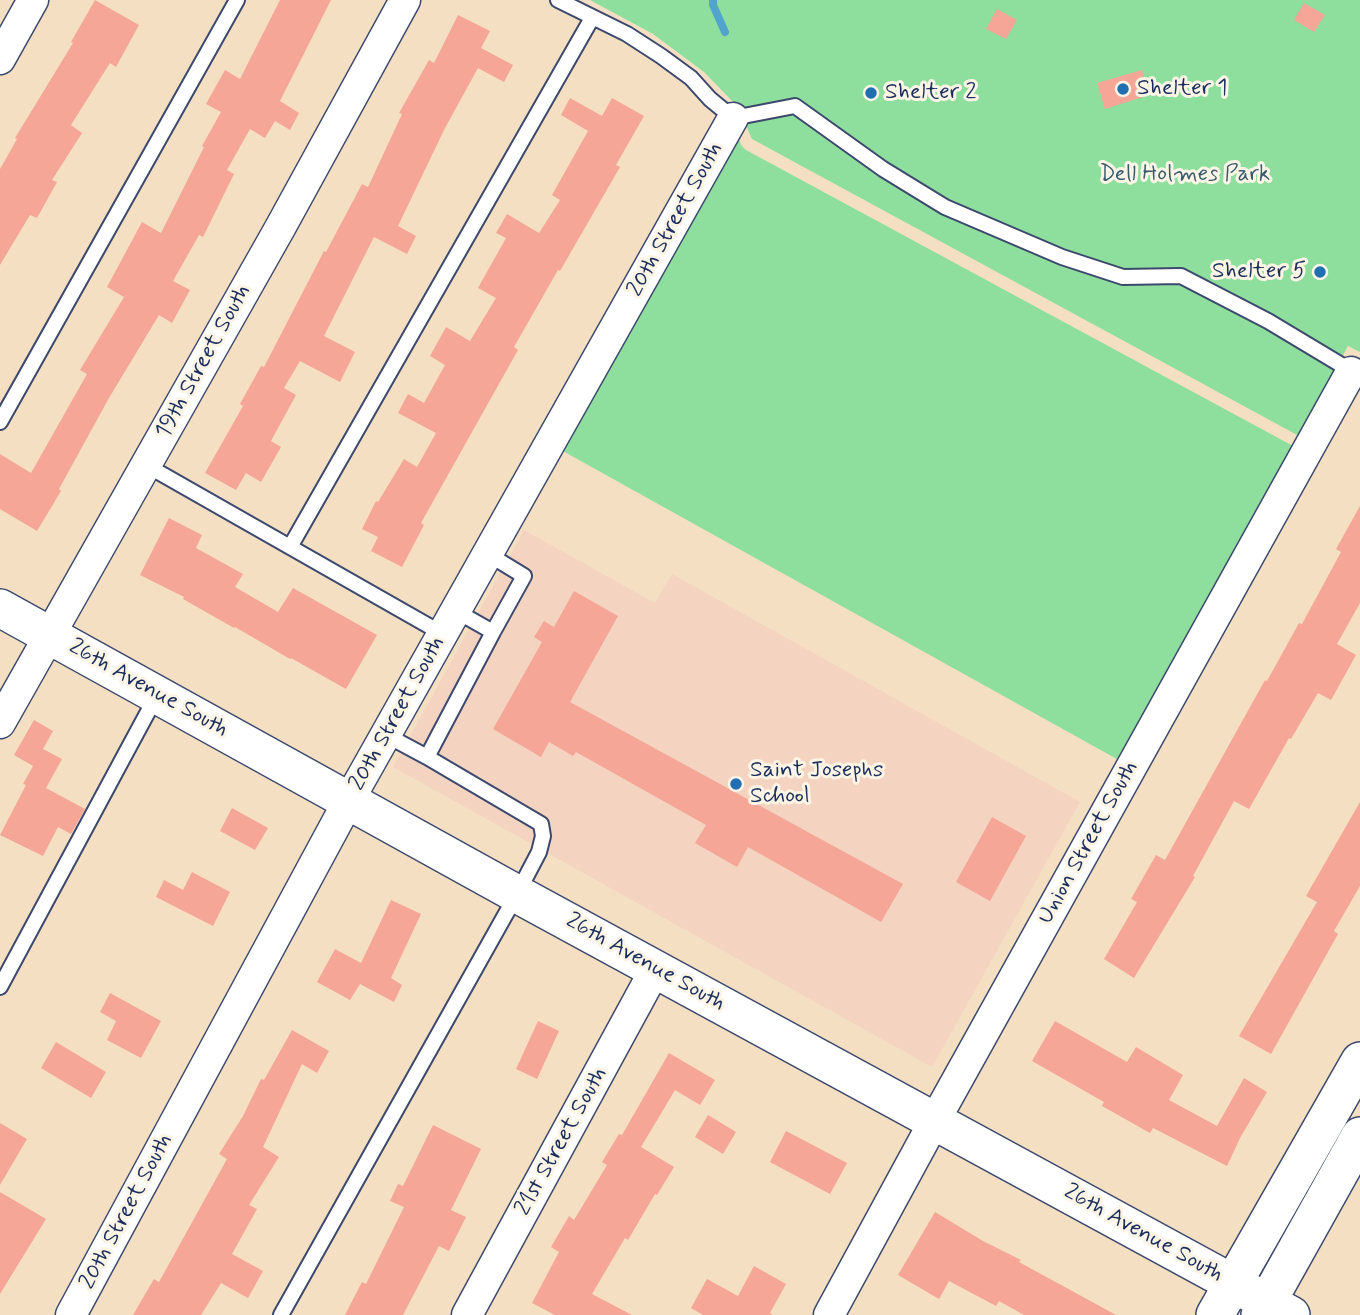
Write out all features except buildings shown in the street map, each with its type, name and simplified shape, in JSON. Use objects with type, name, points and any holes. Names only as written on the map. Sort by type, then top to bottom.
[{"type":"street","points":[[0,59],[33,0]]},
{"type":"street","name":"19th Street South","points":[[0,723],[280,228],[405,0]]},
{"type":"street","name":"20th Street South","points":[[71,1315],[349,800],[733,118]]},
{"type":"street","name":"Union Street South","points":[[829,1315],[935,1120],[1355,374]]},
{"type":"street","name":"26th Avenue South","points":[[0,608],[800,1049],[1232,1282],[1273,1311]]},
{"type":"street","name":"21st Street South","points":[[467,1315],[656,968]]},
{"type":"street","points":[[1214,1315],[1360,1060]]},
{"type":"street","points":[[1273,1311],[1360,1136]]},
{"type":"lane","points":[[0,422],[237,0]]},
{"type":"lane","points":[[558,0],[627,34],[662,56],[691,78],[710,99],[733,118],[795,106],[883,169],[945,207],[1062,257],[1123,277],[1181,276],[1268,321],[1355,374]]},
{"type":"lane","points":[[290,547],[592,18]]},
{"type":"lane","points":[[146,465],[290,547],[449,623],[494,632]]},
{"type":"lane","points":[[427,757],[524,576],[488,554]]},
{"type":"lane","points":[[0,987],[158,695]]},
{"type":"lane","points":[[281,1315],[517,894],[539,852],[543,836],[541,824],[386,735]]},
{"type":"shaded area","name":"Saint Josephs School","points":[[524,530],[655,603],[672,574],[1080,802],[932,1067],[393,767]]},
{"type":"green space","name":"Dell Holmes Park","points":[[590,0],[1360,0],[1360,352],[1348,346],[1299,436],[752,139],[738,107],[704,72],[653,34]]},
{"type":"green space","points":[[738,136],[746,150],[1293,446],[1124,763],[561,450]]},
{"type":"waterway","points":[[713,0],[725,32]]},
{"type":"place","name":"Shelter 1","points":[[1123,89]]},
{"type":"place","name":"Shelter 2","points":[[871,93]]},
{"type":"place","name":"Shelter 5","points":[[1320,272]]},
{"type":"place","name":"Saint Josephs School","points":[[736,784]]}]
